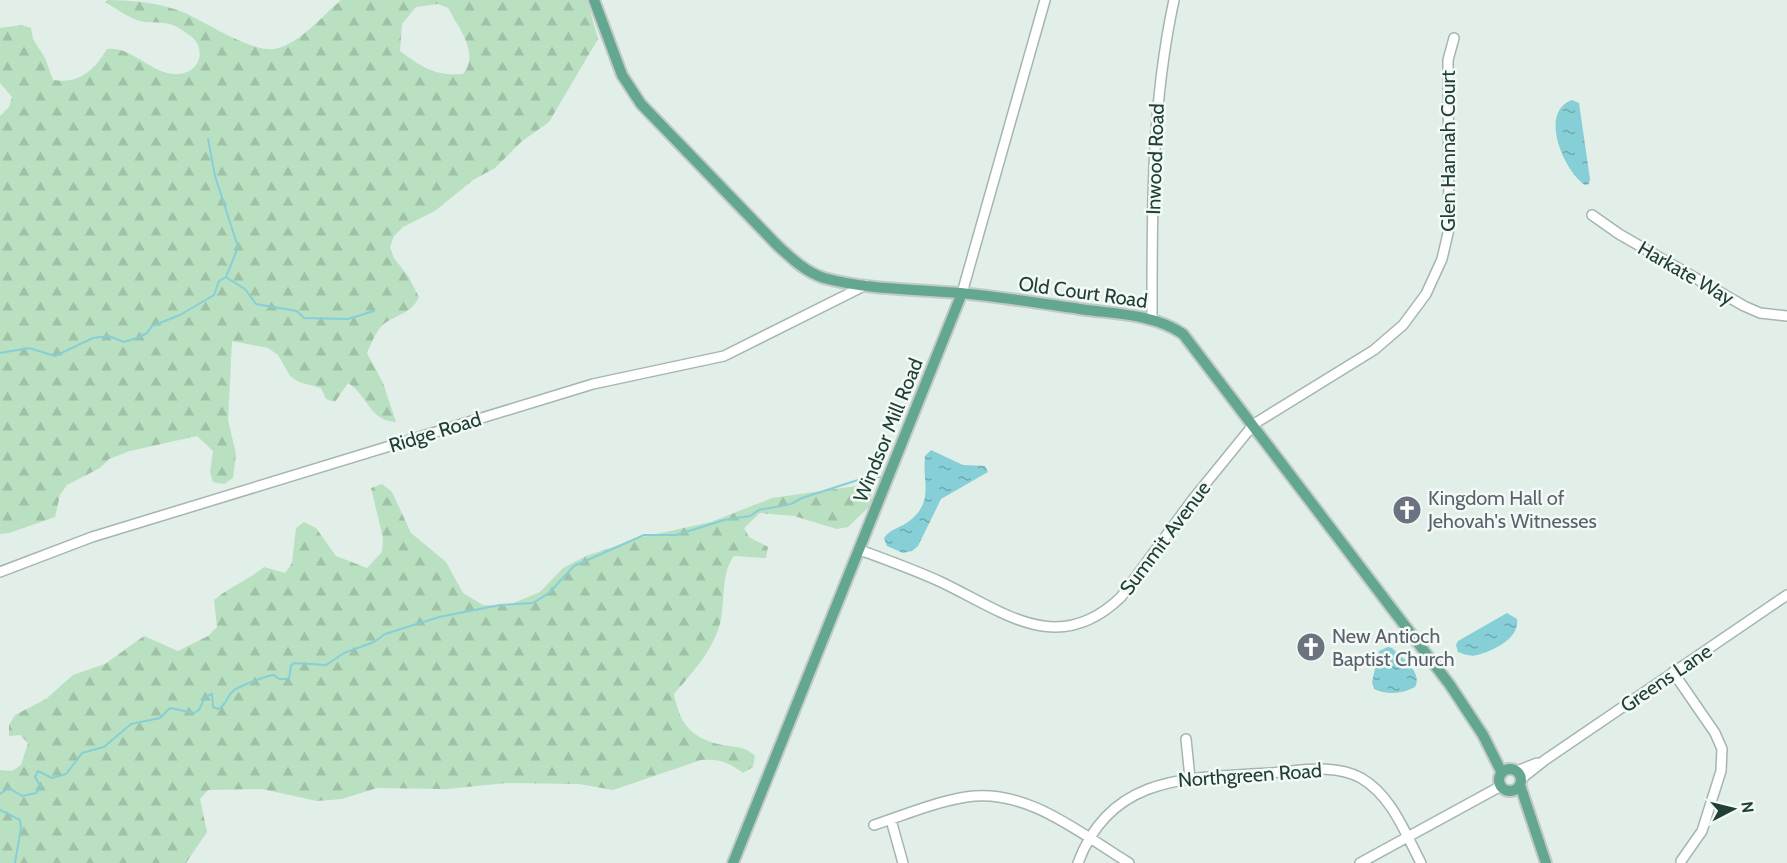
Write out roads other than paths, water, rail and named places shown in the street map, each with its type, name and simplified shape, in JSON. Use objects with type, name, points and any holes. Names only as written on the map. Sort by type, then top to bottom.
[{"type":"main road","name":"Old Court Road","points":[[594,0],[622,75],[655,121],[792,259],[823,278],[866,285],[962,293],[1152,320],[1165,323],[1184,334],[1450,685],[1493,752],[1514,778],[1546,863]]},
{"type":"main road","name":"Windsor Mill Road","points":[[733,863],[962,293]]},
{"type":"main road","points":[[1501,786],[1499,779],[1514,778]]},
{"type":"street","name":"Windsor Mill Road","points":[[962,293],[1045,0]]},
{"type":"street","name":"Inwood Road","points":[[1152,320],[1153,179],[1157,96],[1174,0]]},
{"type":"street","name":"Glen Hannah Court","points":[[1254,424],[1374,350],[1403,325],[1426,294],[1442,259],[1449,229],[1448,60],[1454,38]]},
{"type":"street","name":"Harkate Way","points":[[1592,215],[1618,234],[1744,306],[1760,313],[1787,316]]},
{"type":"street","name":"Ridge Road","points":[[0,572],[122,528],[593,384],[724,356],[866,285]]},
{"type":"street","name":"Summit Avenue","points":[[860,550],[942,582],[1024,623],[1053,628],[1083,622],[1110,608],[1121,597],[1193,499],[1254,424]]},
{"type":"street","name":"Greens Lane","points":[[1514,778],[1545,760],[1787,595]]},
{"type":"street","points":[[1673,672],[1715,733],[1722,749],[1721,771],[1702,831],[1681,861]]},
{"type":"street","points":[[1186,739],[1190,778]]},
{"type":"street","name":"Northgreen Road","points":[[1078,863],[1089,839],[1111,812],[1137,794],[1168,781],[1328,769],[1343,771],[1370,784],[1381,795],[1392,808],[1421,863]]},
{"type":"street","points":[[1360,863],[1501,786]]},
{"type":"street","points":[[874,825],[951,800],[986,796],[1025,803],[1129,863]]},
{"type":"street","points":[[891,819],[903,863]]},
{"type":"water","points":[[1572,100],[1579,103],[1590,179],[1589,184],[1585,185],[1569,168],[1558,142],[1557,116],[1562,107]]},
{"type":"water","points":[[931,450],[963,465],[985,466],[988,472],[941,499],[918,546],[912,551],[903,553],[887,546],[884,538],[908,522],[922,507],[926,492],[925,456]]},
{"type":"water","points":[[1507,613],[1517,619],[1517,626],[1504,643],[1475,656],[1458,652],[1456,645],[1458,641]]},
{"type":"water","points":[[1388,647],[1392,648],[1414,671],[1417,681],[1415,687],[1394,693],[1374,689],[1372,682],[1379,651]]},
{"type":"waterway","points":[[0,353],[29,348],[55,356],[93,338],[109,336],[124,342],[147,333],[152,326],[180,315],[214,295],[219,281],[226,277],[238,247],[215,176],[208,139]]},
{"type":"waterway","points":[[227,278],[245,289],[256,304],[297,311],[304,318],[348,319],[374,311]]},
{"type":"waterway","points":[[0,794],[9,788],[22,796],[36,793],[41,787],[35,777],[38,771],[52,778],[66,774],[82,753],[104,747],[131,724],[160,718],[170,708],[194,713],[199,710],[205,697],[212,694],[213,707],[218,709],[233,691],[246,684],[274,675],[279,679],[289,679],[291,665],[295,663],[326,665],[344,653],[374,642],[385,634],[439,617],[500,605],[533,603],[549,593],[574,566],[644,535],[676,535],[724,520],[750,516],[759,510],[791,504],[802,498],[861,479],[882,477]]},
{"type":"waterway","points":[[0,810],[20,820],[21,828],[15,863]]},
{"type":"place","name":"Kingdom Hall of Jehovah's Witnesses","points":[[1407,510]]},
{"type":"place","name":"New Antioch Baptist Church","points":[[1311,647]]}]
